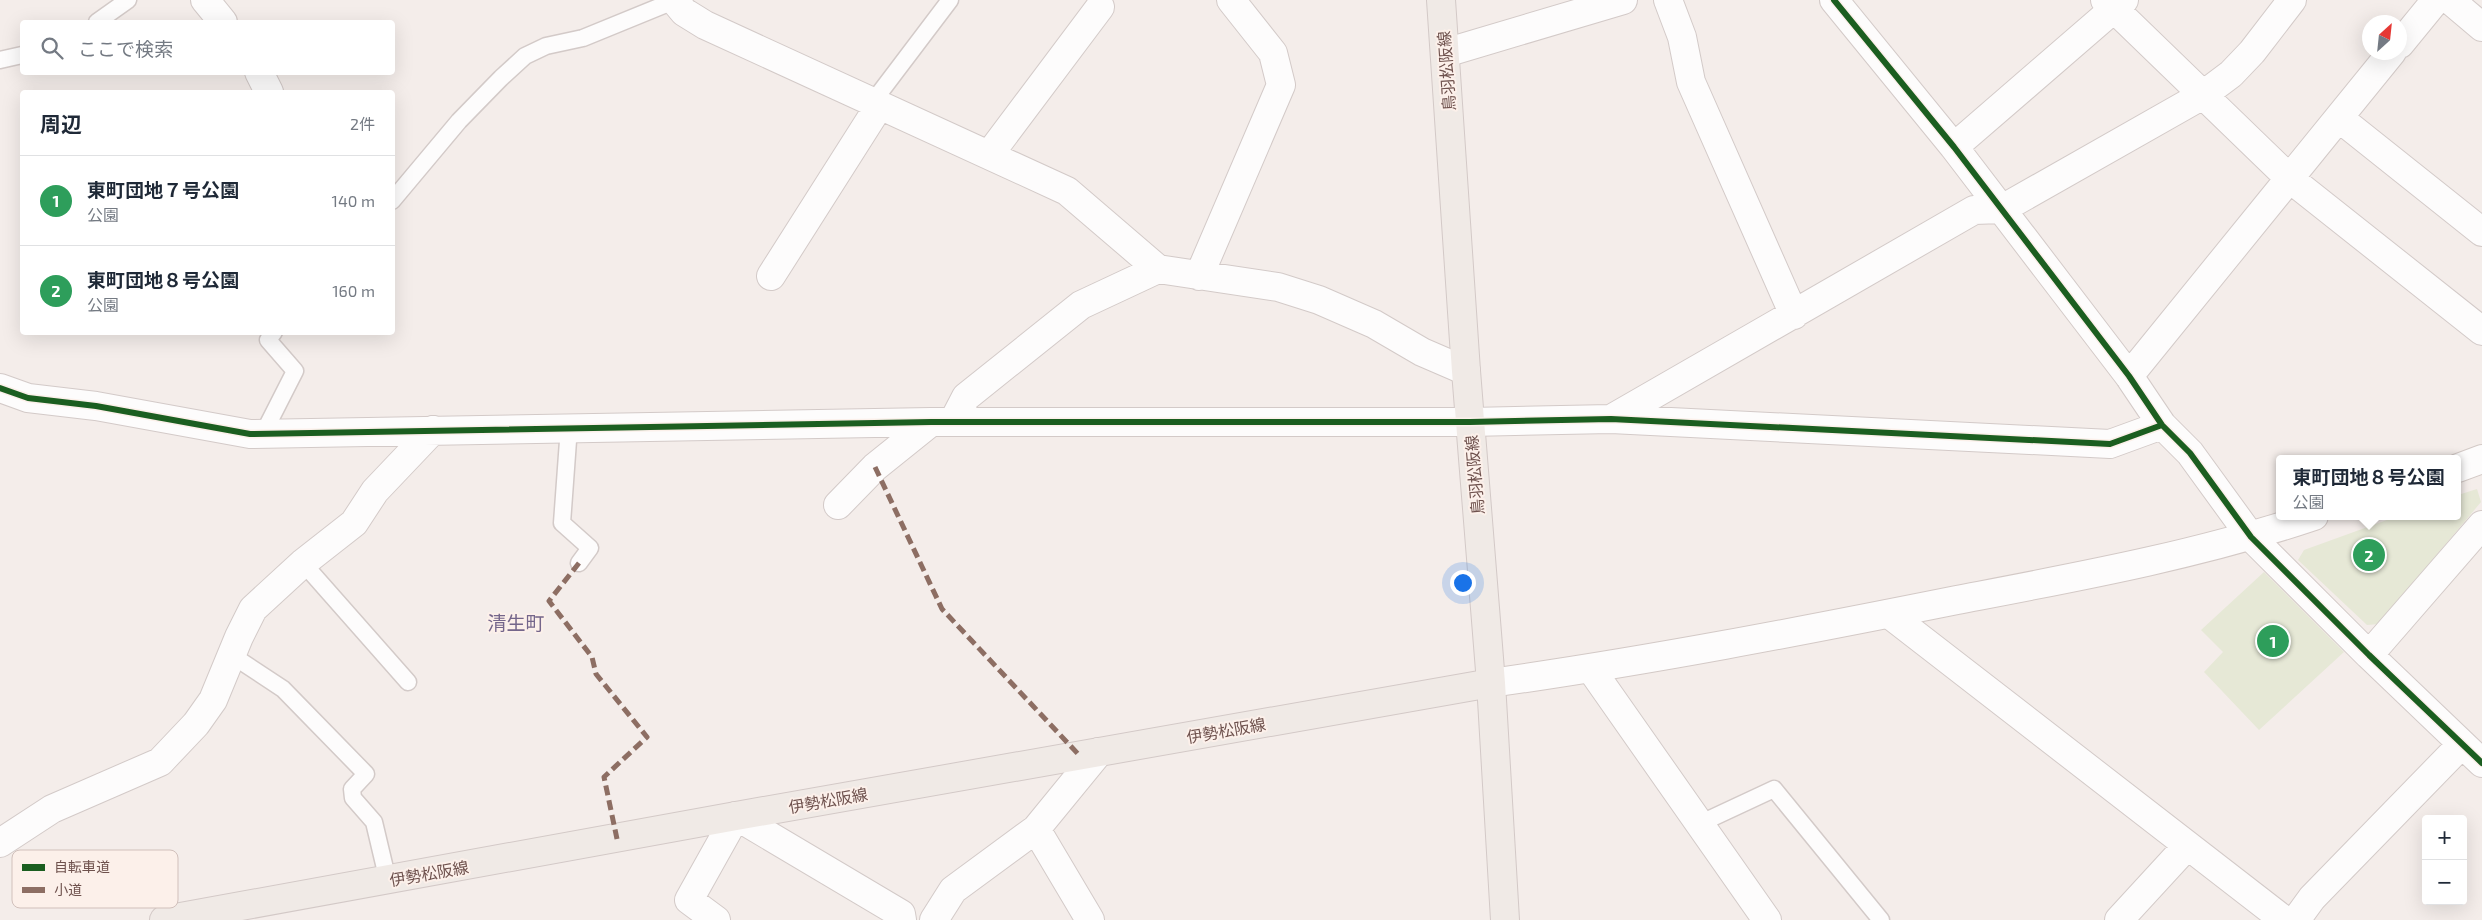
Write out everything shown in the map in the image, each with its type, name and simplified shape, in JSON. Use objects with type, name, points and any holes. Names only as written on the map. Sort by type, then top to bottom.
[{"type":"main road","name":"鳥羽松阪線","points":[[1441,0],[1466,371],[1491,683],[1505,920]]},
{"type":"main road","name":"伊勢松阪線","points":[[164,920],[736,816],[1491,683]]},
{"type":"street","points":[[205,0],[221,20]]},
{"type":"street","points":[[675,0],[684,12],[705,26],[1067,190],[1158,269],[1278,287],[1319,300],[1374,324],[1422,352],[1466,371]]},
{"type":"street","points":[[1199,276],[1281,85],[1273,53],[1231,0]]},
{"type":"street","points":[[1445,53],[1623,0]]},
{"type":"street","points":[[1834,0],[1954,147],[2129,376],[2162,425],[2190,453],[2251,537],[2369,655],[2482,763]]},
{"type":"street","points":[[1611,419],[1974,210],[2002,209],[2202,96],[2231,74],[2245,60],[2292,0]]},
{"type":"street","points":[[2407,35],[2436,0]]},
{"type":"street","points":[[2450,0],[2482,28]]},
{"type":"street","points":[[1671,1],[1682,37],[1691,82],[1794,315]]},
{"type":"street","points":[[989,155],[1101,2]]},
{"type":"street","points":[[1954,147],[2115,3],[2202,96],[2289,178],[2482,331]]},
{"type":"street","points":[[2129,376],[2386,60]]},
{"type":"street","points":[[260,75],[268,90]]},
{"type":"street","points":[[771,276],[876,104]]},
{"type":"street","points":[[2339,118],[2482,232]]},
{"type":"street","points":[[838,506],[875,467],[942,422],[966,397],[1081,305],[1158,269]]},
{"type":"street","points":[[0,388],[28,398],[96,406],[250,434],[264,432],[942,422],[1470,422],[1611,419],[2110,444],[2162,425]]},
{"type":"street","points":[[0,843],[52,809],[160,762],[196,724],[213,700],[233,656],[239,637],[253,610],[303,563],[354,523],[375,491],[433,430]]},
{"type":"street","points":[[2461,467],[2482,459]]},
{"type":"street","points":[[1491,683],[1591,669],[2071,578],[2251,537],[2302,520]]},
{"type":"street","points":[[2369,655],[2482,525]]},
{"type":"street","points":[[1889,614],[2284,920]]},
{"type":"street","points":[[1591,669],[1768,920]]},
{"type":"street","points":[[2296,920],[2312,898],[2462,744]]},
{"type":"street","points":[[934,920],[953,890],[1036,829],[1098,752]]},
{"type":"street","points":[[716,920],[689,900],[736,816],[901,914],[902,920]]},
{"type":"street","points":[[1036,829],[1090,920]]},
{"type":"street","points":[[2119,920],[2187,846]]},
{"type":"lane","points":[[100,20],[128,0]]},
{"type":"lane","points":[[395,197],[459,121],[525,56],[546,46],[583,38],[675,0]]},
{"type":"lane","points":[[876,104],[950,0]]},
{"type":"lane","points":[[0,60],[20,55]]},
{"type":"lane","points":[[264,432],[296,371],[268,340],[272,335]]},
{"type":"lane","points":[[569,427],[562,523],[590,548],[579,563]]},
{"type":"lane","points":[[303,563],[408,682]]},
{"type":"lane","points":[[233,656],[283,689],[366,774],[352,789],[353,798],[374,822],[388,880]]},
{"type":"lane","points":[[1699,824],[1774,790],[1881,920]]},
{"type":"green space","points":[[2477,489],[2481,502],[2379,624],[2367,625],[2298,560],[2304,550],[2387,520],[2461,520],[2461,494]]},
{"type":"green space","points":[[2264,572],[2344,652],[2259,730],[2204,672],[2223,652],[2201,630]]},
{"type":"marked path","points":[[875,467],[942,609],[1079,755]]},
{"type":"marked path","points":[[579,563],[549,601],[592,657],[596,674],[647,737],[604,777],[617,839]]},
{"type":"cycle path","points":[[1834,0],[1954,147],[2129,376],[2162,425],[2190,453],[2251,537],[2369,655],[2482,763]]},
{"type":"cycle path","points":[[0,388],[28,398],[96,406],[250,434],[931,422],[1470,422],[1611,419],[2110,444],[2162,425]]},
{"type":"place","name":"東町団地８号公園","points":[[2369,555]]},
{"type":"place","name":"東町団地７号公園","points":[[2273,641]]},
{"type":"district","name":"清生町","points":[[516,622]]}]
